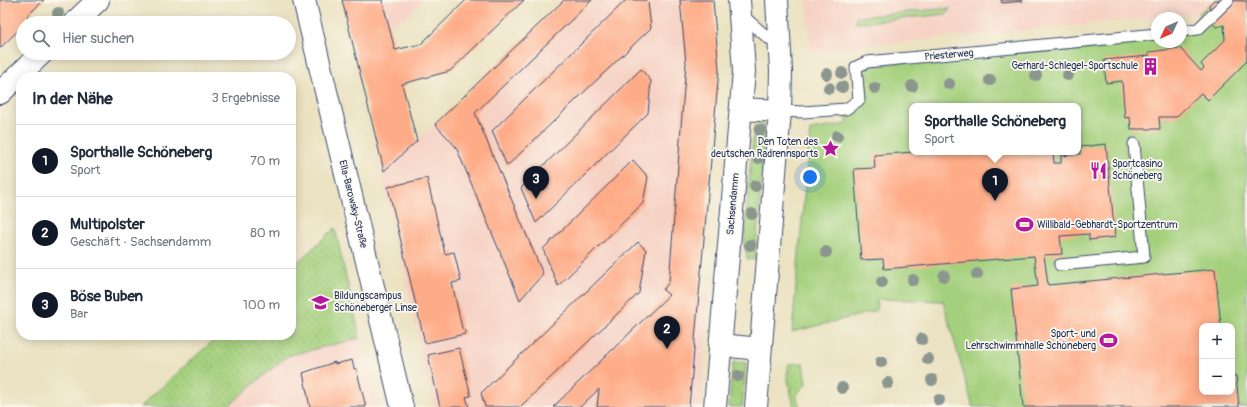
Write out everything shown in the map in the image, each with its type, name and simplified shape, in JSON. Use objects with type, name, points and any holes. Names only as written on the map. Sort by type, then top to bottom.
[{"type":"main road","points":[[81,16],[98,0]]},
{"type":"main road","name":"Ella-Barowsky-Straße","points":[[304,0],[402,407]]},
{"type":"main road","points":[[756,407],[780,111],[780,39],[777,0]]},
{"type":"main road","name":"Sachsendamm","points":[[715,407],[741,110],[744,59],[740,7]]},
{"type":"main road","points":[[22,72],[35,60]]},
{"type":"main road","points":[[0,93],[16,78]]},
{"type":"main road","points":[[741,110],[780,111]]},
{"type":"main road","points":[[720,345],[760,349]]},
{"type":"lane","points":[[1187,30],[1198,29],[1228,0]]},
{"type":"lane","points":[[740,7],[768,38],[780,39]]},
{"type":"lane","name":"Priesterweg","points":[[780,111],[803,112],[846,109],[859,100],[856,67],[867,62],[1151,35]]},
{"type":"lane","points":[[1060,265],[1144,257],[1134,144]]},
{"type":"shaded area","points":[[342,0],[422,0],[410,15],[397,22],[350,35]]},
{"type":"shaded area","points":[[564,0],[680,0],[686,63],[669,282],[663,290],[682,309],[699,293],[710,294],[701,407],[434,407],[381,174]]},
{"type":"shaded area","points":[[806,0],[1214,0],[1199,13],[1187,14],[1187,12],[1151,12],[1151,18],[811,51]]},
{"type":"shaded area","name":"Bildungscampus Schöneberger Linse","points":[[335,228],[377,407],[140,407],[214,340],[296,340],[296,263]]},
{"type":"green space","name":"Willibald-Gebhardt-Sportzentrum","points":[[1214,0],[1247,0],[1247,407],[973,407],[943,301],[877,299],[876,311],[792,332],[810,130],[847,124],[846,109],[859,100],[856,67],[1151,35],[1151,48],[1187,48],[1187,30],[1198,29],[1199,13]]},
{"type":"green space","points":[[950,8],[947,14],[856,23],[856,17]]},
{"type":"green space","points":[[760,122],[764,124],[765,131],[755,260],[747,259],[744,240],[754,126]]},
{"type":"green space","name":"Bildungscampus Schöneberger Linse","points":[[335,228],[360,338],[287,356],[227,407],[140,407],[214,340],[296,340],[296,263]]},
{"type":"green space","points":[[733,362],[746,363],[742,407],[729,407]]},
{"type":"green space","points":[[803,363],[806,384],[796,395],[800,407],[794,407],[787,376],[789,364]]},
{"type":"building","points":[[0,0],[44,0],[27,16],[16,16],[16,33],[0,48]]},
{"type":"building","points":[[342,0],[382,0],[395,50],[421,44],[466,0],[524,0],[450,71],[402,84],[417,141],[384,171]]},
{"type":"building","points":[[564,0],[592,0],[475,113],[543,274],[520,300],[456,147],[435,124]]},
{"type":"building","points":[[626,0],[646,0],[648,2],[651,28],[507,166],[492,131]]},
{"type":"building","points":[[680,0],[713,0],[719,70],[689,407],[597,407],[599,389],[580,407],[553,407],[669,295],[663,290],[669,282],[686,63]]},
{"type":"building","points":[[1001,0],[1023,0],[1023,1],[1002,3]]},
{"type":"building","name":"Gerhard-Schlegel-Sportschule","points":[[1214,0],[1247,1],[1247,61],[1208,100],[1201,93],[1176,117],[1159,117],[1160,129],[1131,129],[1130,117],[1125,118],[1122,81],[1106,83],[1104,60],[1149,56],[1149,52],[1180,48],[1201,71],[1204,68],[1201,64],[1225,40],[1224,25],[1216,27],[1212,23],[1209,5]]},
{"type":"building","points":[[641,69],[651,81],[648,113],[536,223],[521,188]]},
{"type":"building","points":[[1106,144],[1115,237],[1089,240],[1089,234],[1060,236],[1062,254],[1044,255],[1048,285],[1215,269],[1221,323],[1199,323],[1199,395],[1235,395],[1236,376],[1239,407],[1023,407],[1011,289],[1038,286],[1034,256],[884,269],[883,259],[861,260],[854,169],[875,168],[874,155],[909,152],[909,155],[1053,155],[1054,163],[1061,163],[1061,156],[1081,155],[1081,147]]},
{"type":"building","points":[[633,160],[648,177],[643,203],[558,286],[543,249]]},
{"type":"building","points":[[427,178],[445,254],[454,252],[461,281],[452,283],[462,328],[465,331],[465,334],[425,343],[388,187]]},
{"type":"building","points":[[638,242],[646,250],[639,293],[520,407],[485,407],[481,393]]},
{"type":"building","points":[[459,348],[471,396],[466,397],[469,407],[440,407],[428,355]]},
{"type":"building","points":[[352,360],[354,369],[356,368],[366,407],[310,407],[303,373],[335,362],[335,364]]},
{"type":"place","name":"Gerhard-Schlegel-Sportschule","points":[[1151,66]]},
{"type":"place","name":"Den Toten des deutschen Radrennsports","points":[[831,148]]},
{"type":"place","name":"Sportcasino Schöneberg","points":[[1099,170]]},
{"type":"place","name":"Böse Buben","points":[[536,199]]},
{"type":"place","name":"Sporthalle Schöneberg","points":[[995,201]]},
{"type":"place","name":"Willibald-Gebhardt-Sportzentrum","points":[[1024,225]]},
{"type":"place","name":"Bildungscampus Schöneberger Linse","points":[[321,302]]},
{"type":"place","name":"Sport- und Lehrschwimmhalle Schöneberg","points":[[1109,340]]},
{"type":"place","name":"Multipolster","points":[[667,349]]}]
